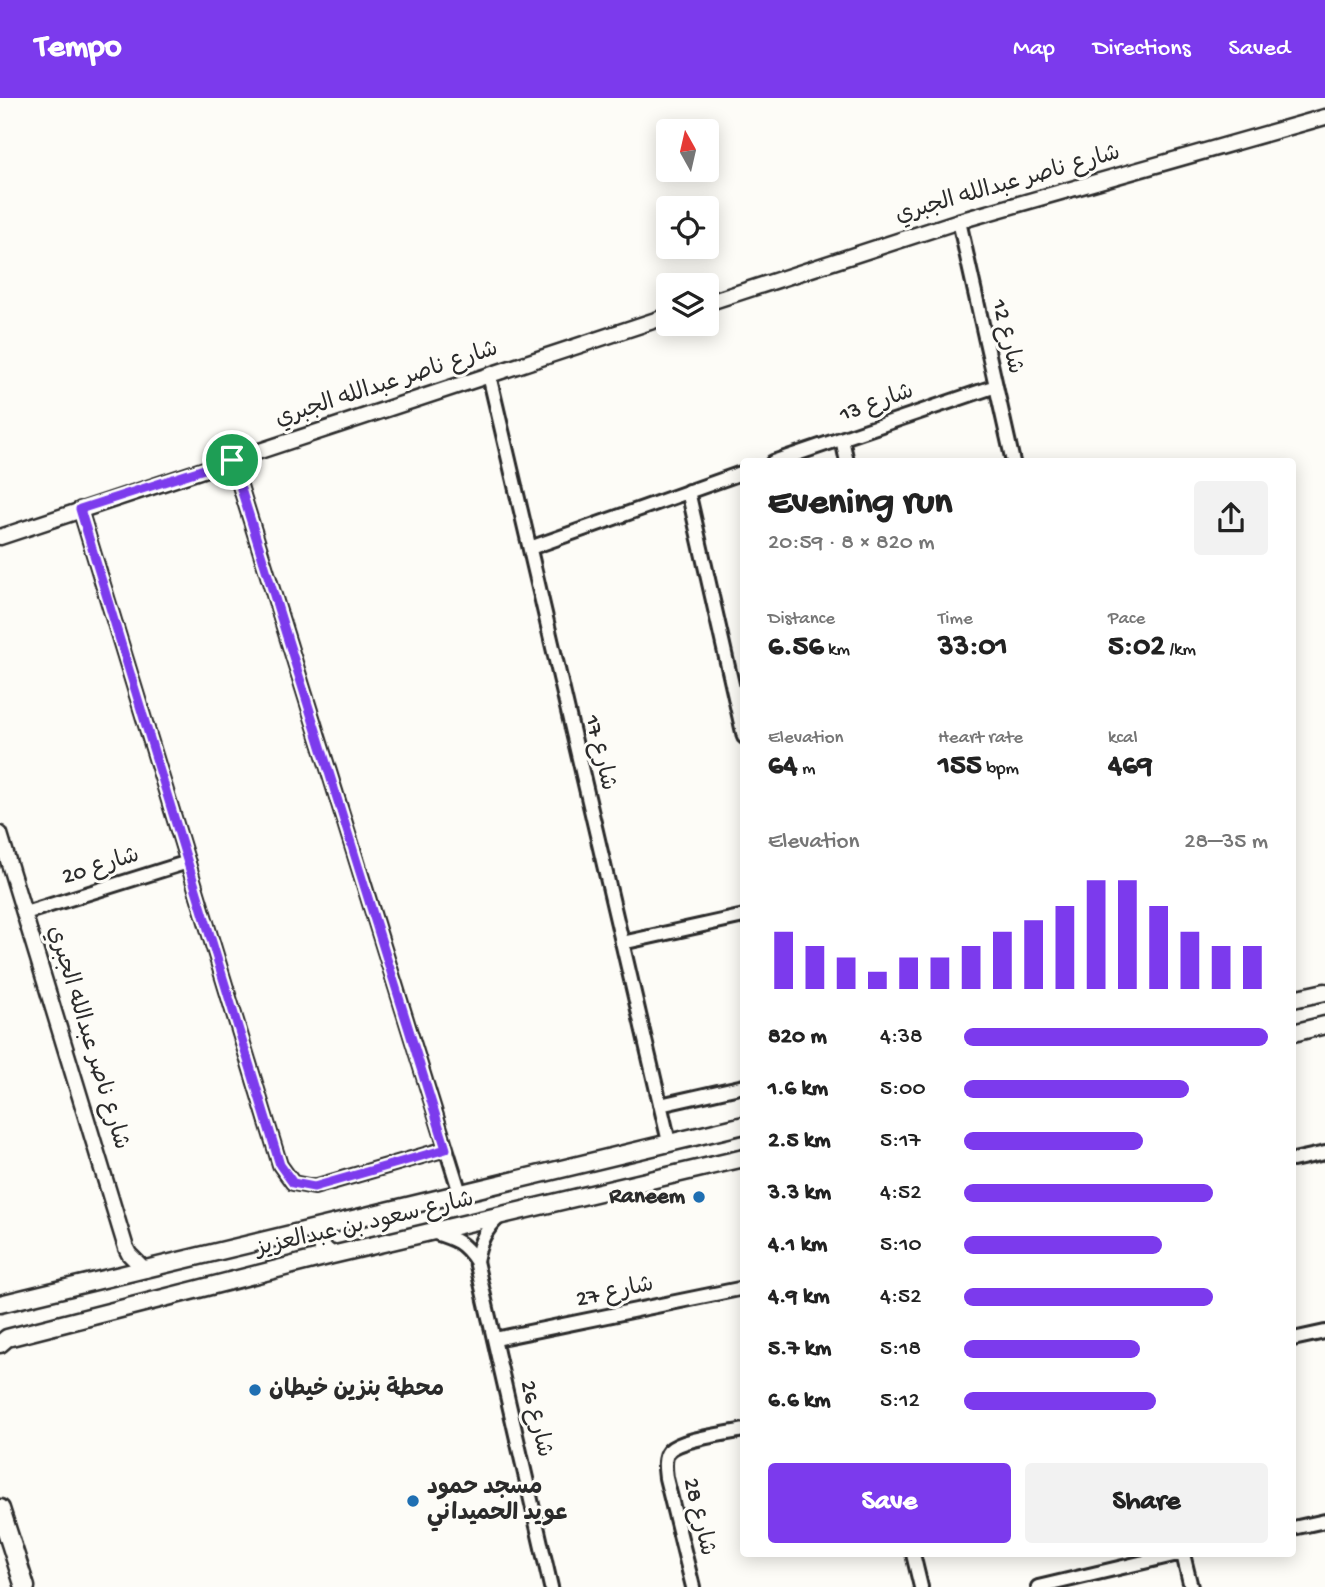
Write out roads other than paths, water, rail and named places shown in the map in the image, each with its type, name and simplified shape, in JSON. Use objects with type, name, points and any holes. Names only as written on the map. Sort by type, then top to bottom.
[{"type":"main road","points":[[1296,998],[1325,992]]},
{"type":"main road","points":[[1296,1032],[1325,1026]]},
{"type":"main road","name":"شارع سعود بن عبدالعزيز","points":[[1,1305],[740,1126]]},
{"type":"main road","name":"شارع سعود بن عبدالعزيز","points":[[2,1337],[332,1255],[740,1159]]},
{"type":"main road","points":[[323,1227],[319,1235],[320,1243],[324,1251],[332,1255]]},
{"type":"main road","points":[[287,1236],[295,1241],[299,1249],[298,1259],[292,1266]]},
{"type":"main road","points":[[0,1509],[25,1587]]},
{"type":"street","name":"شارع ناصر عبدالله الجبري","points":[[719,299],[959,221],[1325,117]]},
{"type":"street","name":"شارع 12","points":[[959,221],[1012,458]]},
{"type":"street","name":"شارع ناصر عبدالله الجبري","points":[[0,537],[656,320]]},
{"type":"street","name":"شارع 17","points":[[489,375],[668,1142]]},
{"type":"street","name":"شارع 13","points":[[785,458],[996,386]]},
{"type":"street","points":[[842,439],[846,458]]},
{"type":"street","points":[[232,460],[460,1193]]},
{"type":"street","points":[[530,548],[740,473]]},
{"type":"street","points":[[688,491],[740,719]]},
{"type":"street","points":[[80,509],[280,1165],[293,1183],[314,1187],[446,1149]]},
{"type":"street","name":"شارع ناصر عبدالله الجبري","points":[[0,834],[129,1254],[145,1270]]},
{"type":"street","name":"شارع 20","points":[[25,913],[188,862]]},
{"type":"street","points":[[622,943],[740,917]]},
{"type":"street","points":[[660,1105],[740,1087]]},
{"type":"street","points":[[1296,1159],[1325,1153]]},
{"type":"street","points":[[476,1261],[486,1229],[499,1217]]},
{"type":"street","points":[[432,1232],[453,1238],[467,1247],[476,1261]]},
{"type":"street","points":[[121,1275],[129,1254]]},
{"type":"street","name":"شارع 26","points":[[476,1261],[551,1587]]},
{"type":"street","name":"شارع 27","points":[[495,1339],[740,1289]]},
{"type":"street","points":[[1296,1338],[1325,1332]]},
{"type":"street","name":"شارع 28","points":[[693,1587],[666,1478],[665,1462],[668,1452],[678,1445],[740,1431]]},
{"type":"street","points":[[1296,1527],[1325,1521]]},
{"type":"street","points":[[914,1557],[921,1587]]},
{"type":"street","points":[[1038,1587],[1167,1557]]},
{"type":"street","points":[[1181,1557],[1191,1587]]},
{"type":"place","name":"Raneem","points":[[699,1197]]},
{"type":"place","name":"محطة بنزين خيطان","points":[[255,1390]]},
{"type":"place","name":"مسجد حمود عويد الحميداني","points":[[413,1501]]}]
